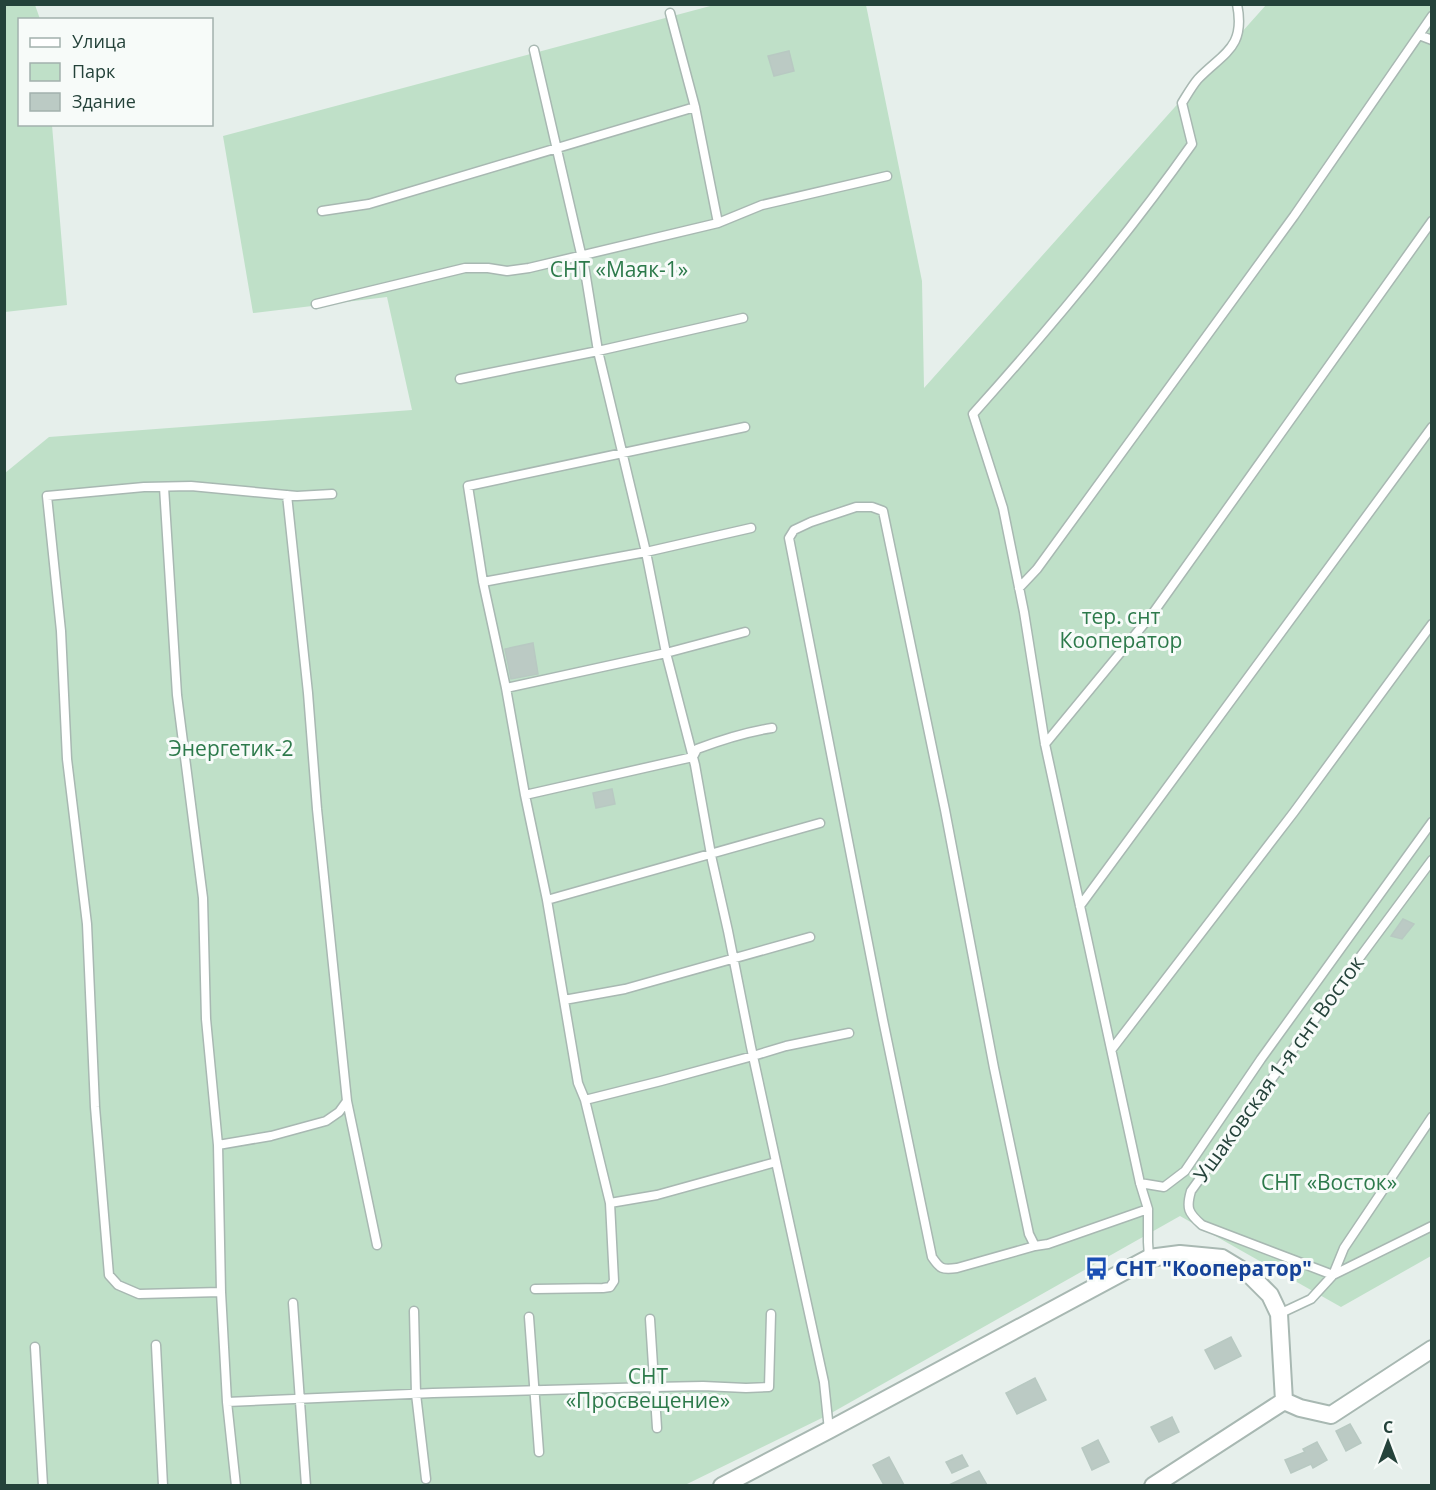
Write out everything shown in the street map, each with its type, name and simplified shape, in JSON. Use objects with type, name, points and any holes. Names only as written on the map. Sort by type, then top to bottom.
[{"type":"street","points":[[722,1485],[1149,1258],[1180,1254],[1222,1258],[1250,1275],[1270,1295],[1279,1314],[1284,1401]]},
{"type":"street","points":[[1284,1401],[1300,1408],[1331,1415],[1431,1349]]},
{"type":"street","points":[[1153,1485],[1284,1401]]},
{"type":"lane","points":[[1149,1258],[1148,1209],[1140,1183],[1045,744],[1003,508],[973,414],[1120,240],[1157,194],[1191,144],[1182,103],[1197,80],[1226,54],[1235,41],[1240,20],[1237,4]]},
{"type":"lane","points":[[670,13],[695,107],[718,223]]},
{"type":"lane","points":[[1019,588],[1037,569],[1294,216],[1431,16]]},
{"type":"lane","points":[[1419,35],[1431,40]]},
{"type":"lane","points":[[534,50],[581,255],[598,351],[621,454],[646,552],[666,653],[693,757],[753,1056],[824,1382],[829,1430]]},
{"type":"lane","points":[[322,211],[369,204],[695,107]]},
{"type":"lane","points":[[316,304],[465,268],[507,271],[529,268],[718,223],[762,205],[887,176]]},
{"type":"lane","points":[[1045,744],[1153,613],[1431,221]]},
{"type":"lane","points":[[460,379],[743,318]]},
{"type":"lane","points":[[535,1289],[610,1287],[614,1281],[609,1203],[585,1100],[578,1083],[547,900],[506,687],[483,582],[468,486],[745,427]]},
{"type":"lane","points":[[1080,906],[1431,427]]},
{"type":"lane","points":[[221,1293],[139,1294],[118,1285],[109,1275],[95,1107],[87,924],[67,759],[61,632],[47,496],[132,488],[191,486],[297,496],[332,494]]},
{"type":"lane","points":[[164,487],[177,695],[203,898],[206,1018],[218,1145],[221,1293],[227,1402],[236,1485]]},
{"type":"lane","points":[[287,495],[347,1101],[377,1245]]},
{"type":"lane","points":[[1035,1246],[1029,1234],[994,1068],[945,810],[883,512],[872,507],[856,507],[811,522],[794,530],[789,538],[883,1020],[932,1257],[944,1270],[957,1268],[1048,1244],[1148,1209]]},
{"type":"lane","points":[[483,582],[646,552],[751,528]]},
{"type":"lane","points":[[1112,1049],[1294,812],[1431,624]]},
{"type":"lane","points":[[506,687],[666,653],[745,632]]},
{"type":"lane","points":[[693,757],[697,749],[715,742],[772,728]]},
{"type":"lane","points":[[525,795],[693,757]]},
{"type":"lane","points":[[1140,1183],[1164,1187],[1185,1171],[1261,1059],[1431,822]]},
{"type":"lane","points":[[547,900],[820,823]]},
{"type":"lane","name":"Ушаковская 1-я снт Восток","points":[[1333,1275],[1202,1225],[1191,1216],[1188,1202],[1191,1191],[1431,860]]},
{"type":"lane","points":[[564,1000],[625,989],[810,937]]},
{"type":"lane","points":[[585,1100],[661,1082],[786,1046],[849,1033]]},
{"type":"lane","points":[[218,1145],[271,1136],[326,1121],[339,1112],[347,1101]]},
{"type":"lane","points":[[1279,1314],[1311,1299],[1333,1275],[1344,1248],[1431,1117]]},
{"type":"lane","points":[[609,1203],[657,1195],[776,1162]]},
{"type":"lane","points":[[1333,1275],[1431,1226]]},
{"type":"lane","points":[[293,1303],[306,1485]]},
{"type":"lane","points":[[414,1311],[416,1394],[426,1479]]},
{"type":"lane","points":[[227,1402],[534,1390],[703,1386],[769,1387],[771,1314]]},
{"type":"lane","points":[[530,1317],[538,1452]]},
{"type":"lane","points":[[650,1319],[657,1428]]},
{"type":"lane","points":[[156,1345],[163,1485]]},
{"type":"lane","points":[[35,1347],[43,1485]]},
{"type":"green space","points":[[4,5],[35,5],[40,18],[18,18],[18,126],[52,126],[67,305],[5,312]]},
{"type":"green space","points":[[714,5],[866,5],[922,281],[924,388],[1266,5],[1431,5],[1431,860],[1240,1131],[1431,866],[1431,1256],[1341,1307],[1180,1216],[826,1416],[685,1485],[5,1486],[5,473],[49,437],[412,410],[387,297],[253,313],[223,136]]},
{"type":"building","points":[[789,51],[794,71],[774,76],[768,56]]},
{"type":"building","points":[[533,643],[538,674],[511,679],[505,649]]},
{"type":"building","points":[[612,789],[615,804],[596,808],[593,793]]},
{"type":"building","points":[[1403,919],[1414,924],[1402,939],[1391,936]]},
{"type":"building","points":[[1231,1337],[1241,1356],[1215,1369],[1205,1350]]},
{"type":"building","points":[[1035,1378],[1046,1400],[1017,1414],[1006,1393]]},
{"type":"building","points":[[1172,1417],[1179,1432],[1159,1442],[1151,1427]]},
{"type":"building","points":[[1350,1424],[1361,1443],[1346,1451],[1336,1431]]},
{"type":"building","points":[[1098,1440],[1109,1462],[1092,1470],[1082,1448]]},
{"type":"building","points":[[1317,1442],[1327,1460],[1313,1468],[1311,1464],[1291,1473],[1285,1460],[1305,1452],[1303,1449]]},
{"type":"building","points":[[962,1455],[968,1466],[952,1473],[946,1462]]},
{"type":"building","points":[[889,1457],[904,1485],[884,1485],[873,1465]]},
{"type":"building","points":[[979,1471],[987,1485],[949,1485]]},
{"type":"place","name":"СНТ \"Кооператор\"","points":[[1097,1269]]},
{"type":"park label","name":"СНТ «Маяк-1»","points":[[619,270]]},
{"type":"park label","name":"тер. снт Кооператор","points":[[1121,629]]},
{"type":"park label","name":"Энергетик-2","points":[[231,749]]},
{"type":"park label","name":"СНТ «Восток»","points":[[1329,1183]]},
{"type":"park label","name":"СНТ «Просвещение»","points":[[648,1389]]}]
